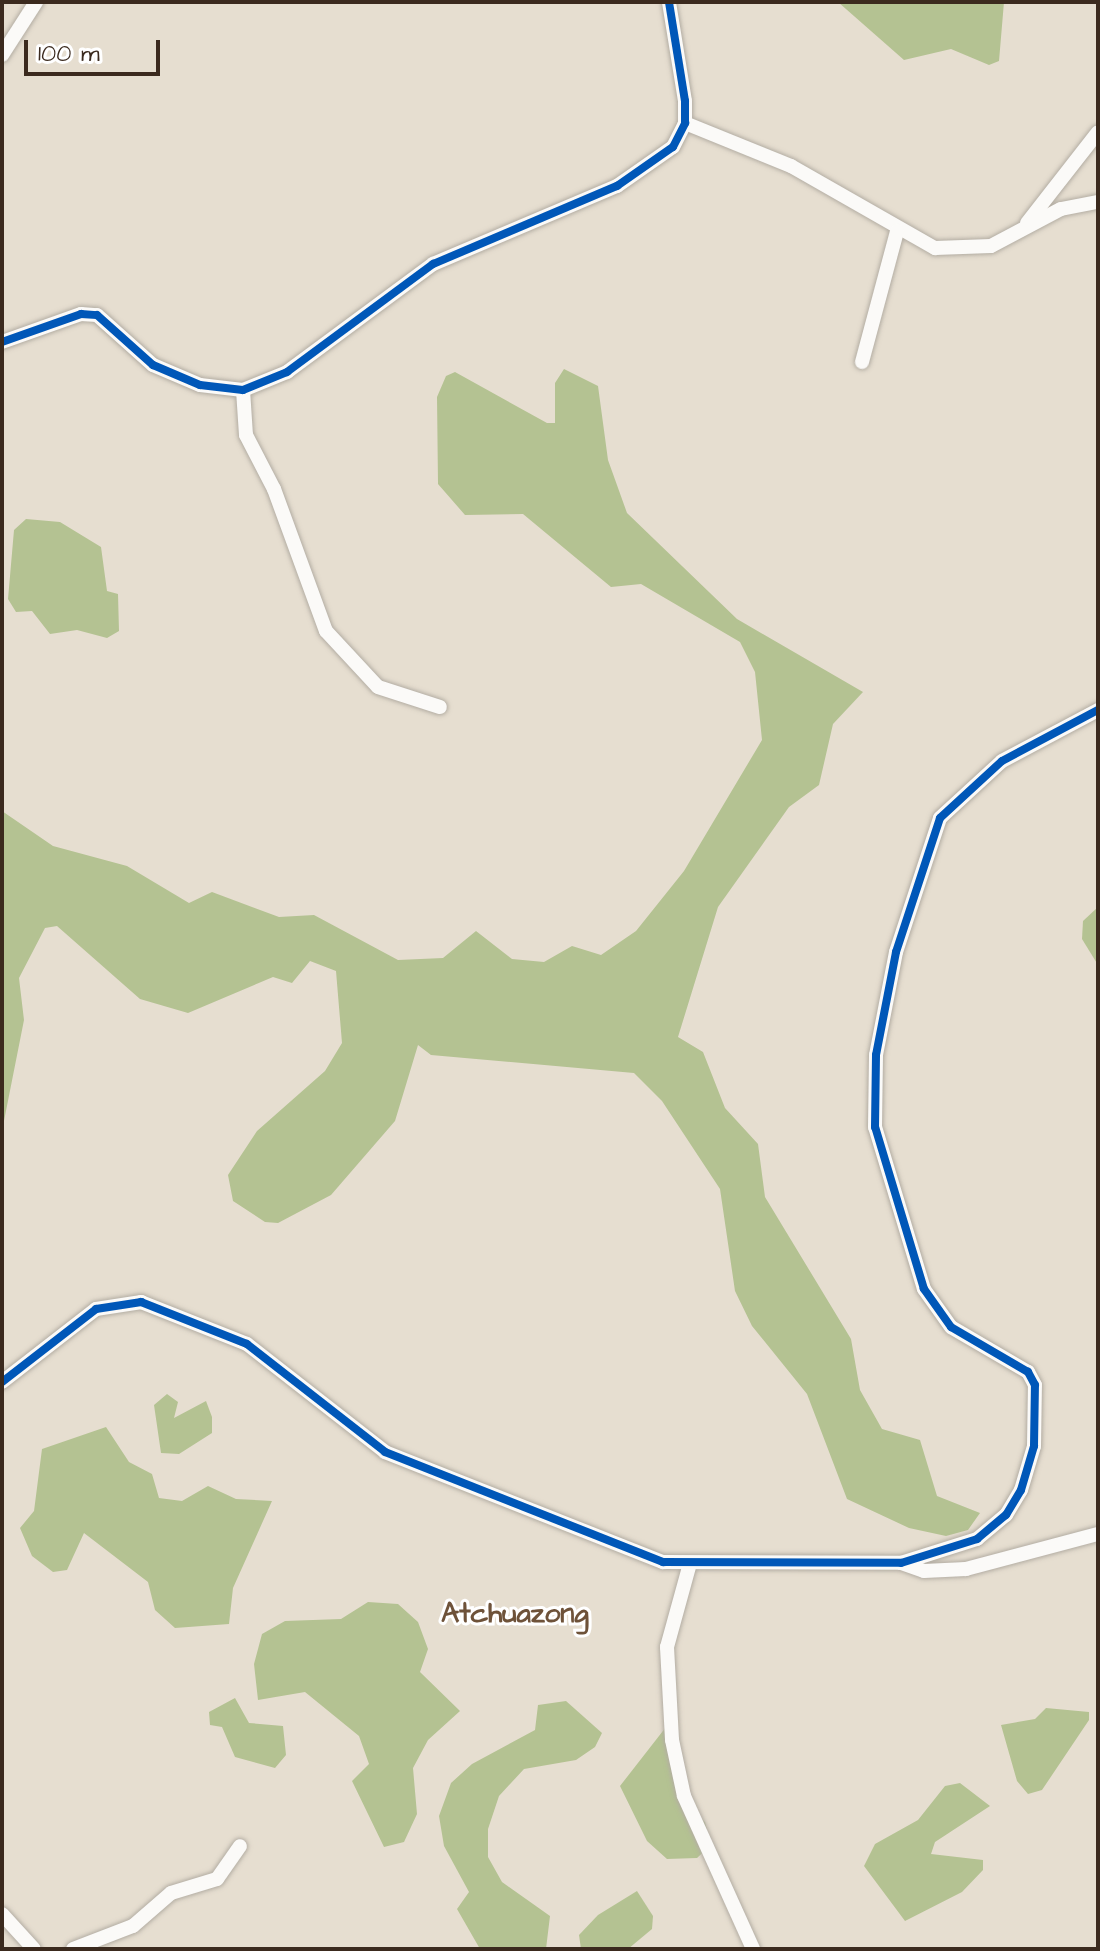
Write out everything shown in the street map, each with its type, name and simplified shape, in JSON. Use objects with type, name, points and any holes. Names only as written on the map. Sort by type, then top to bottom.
[{"type":"street","points":[[2,55],[36,2]]},
{"type":"street","points":[[2,342],[81,314],[97,315],[153,365],[200,385],[243,390],[308,360],[433,264],[633,177],[673,147],[685,123],[669,2]]},
{"type":"street","points":[[685,123],[791,166],[897,231],[960,251],[991,246],[1024,227],[1098,202]]},
{"type":"street","points":[[1024,227],[1098,132]]},
{"type":"street","points":[[862,362],[897,231]]},
{"type":"street","points":[[243,390],[246,435],[274,489],[326,631],[378,687],[440,707]]},
{"type":"street","points":[[2,1382],[96,1309],[141,1302],[175,1309],[247,1344],[385,1452],[595,1539],[689,1567],[901,1563],[959,1549],[1006,1515],[1028,1468],[1038,1401],[1028,1372],[951,1327],[914,1266],[871,1092],[896,952],[926,847],[954,797],[1002,761],[1098,710]]},
{"type":"street","points":[[901,1563],[924,1571],[966,1569],[1098,1534]]},
{"type":"street","points":[[689,1567],[667,1647],[672,1740],[684,1796],[753,1949]]},
{"type":"street","points":[[73,1949],[133,1926],[171,1893],[217,1879],[240,1846]]},
{"type":"street","points":[[2,1914],[34,1949]]},
{"type":"green space","points":[[838,2],[1004,2],[999,61],[989,65],[951,49],[904,60]]},
{"type":"green space","points":[[564,369],[598,386],[608,460],[627,513],[737,619],[863,692],[833,724],[819,785],[789,807],[718,907],[678,1037],[703,1052],[725,1108],[758,1144],[765,1197],[851,1339],[860,1390],[882,1429],[920,1440],[937,1496],[980,1513],[968,1530],[946,1536],[909,1528],[847,1499],[807,1394],[752,1326],[735,1291],[720,1189],[662,1101],[634,1073],[431,1055],[418,1045],[395,1121],[331,1195],[278,1223],[265,1222],[233,1201],[228,1175],[257,1131],[325,1071],[342,1043],[336,971],[310,961],[292,983],[273,977],[188,1013],[140,999],[57,926],[45,928],[19,978],[24,1020],[2,1131],[2,811],[53,846],[127,866],[189,903],[212,892],[279,917],[314,915],[398,960],[443,958],[476,931],[512,959],[544,962],[572,946],[601,955],[636,931],[684,871],[762,740],[755,672],[740,642],[641,584],[611,587],[523,514],[465,515],[438,484],[437,397],[446,376],[455,372],[547,423],[555,423],[555,383]]},
{"type":"green space","points":[[26,519],[60,522],[101,547],[107,591],[118,594],[119,631],[107,638],[77,630],[50,634],[32,611],[16,612],[8,599],[14,530]]},
{"type":"green space","points":[[1098,907],[1098,965],[1082,939],[1083,921]]},
{"type":"green space","points":[[167,1394],[178,1402],[174,1418],[206,1401],[212,1417],[212,1433],[179,1454],[161,1453],[154,1405]]},
{"type":"green space","points":[[106,1427],[129,1462],[152,1474],[159,1498],[182,1501],[208,1486],[236,1499],[272,1501],[233,1588],[229,1624],[175,1628],[155,1610],[148,1582],[84,1533],[67,1570],[53,1572],[32,1556],[20,1528],[34,1511],[42,1449]]},
{"type":"green space","points":[[368,1602],[398,1604],[418,1622],[428,1649],[420,1672],[460,1711],[428,1740],[413,1768],[417,1814],[404,1842],[384,1847],[352,1781],[369,1764],[359,1736],[305,1692],[258,1700],[254,1664],[262,1634],[285,1621],[341,1619]]},
{"type":"green space","points":[[235,1698],[249,1723],[283,1726],[286,1755],[275,1768],[235,1757],[222,1727],[210,1725],[209,1712]]},
{"type":"green space","points":[[566,1701],[602,1733],[595,1747],[576,1760],[524,1769],[499,1796],[488,1829],[488,1857],[502,1882],[550,1916],[546,1949],[480,1949],[457,1909],[469,1892],[444,1846],[439,1816],[451,1783],[472,1764],[535,1730],[538,1705]]},
{"type":"green space","points":[[1046,1708],[1089,1712],[1089,1720],[1042,1790],[1028,1794],[1017,1781],[1001,1725],[1035,1719]]},
{"type":"green space","points":[[666,1727],[685,1803],[705,1822],[711,1845],[697,1858],[667,1859],[647,1841],[620,1786]]},
{"type":"green space","points":[[960,1783],[990,1806],[935,1842],[931,1854],[983,1860],[983,1870],[962,1892],[905,1921],[864,1866],[875,1844],[918,1820],[945,1786]]},
{"type":"green space","points":[[637,1891],[653,1916],[652,1929],[628,1949],[581,1949],[579,1935],[598,1915]]},
{"type":"cycle path","points":[[2,342],[81,314],[97,315],[153,365],[200,385],[243,390],[287,372],[433,264],[617,186],[673,147],[685,123],[685,101],[669,2]]},
{"type":"cycle path","points":[[2,1382],[96,1309],[141,1302],[247,1344],[385,1452],[663,1562],[901,1563],[977,1539],[1006,1515],[1021,1490],[1034,1446],[1035,1385],[1028,1372],[951,1327],[924,1289],[875,1127],[876,1055],[896,952],[940,818],[1002,761],[1098,710]]},
{"type":"district","name":"Atchuazong","points":[[515,1614]]}]
